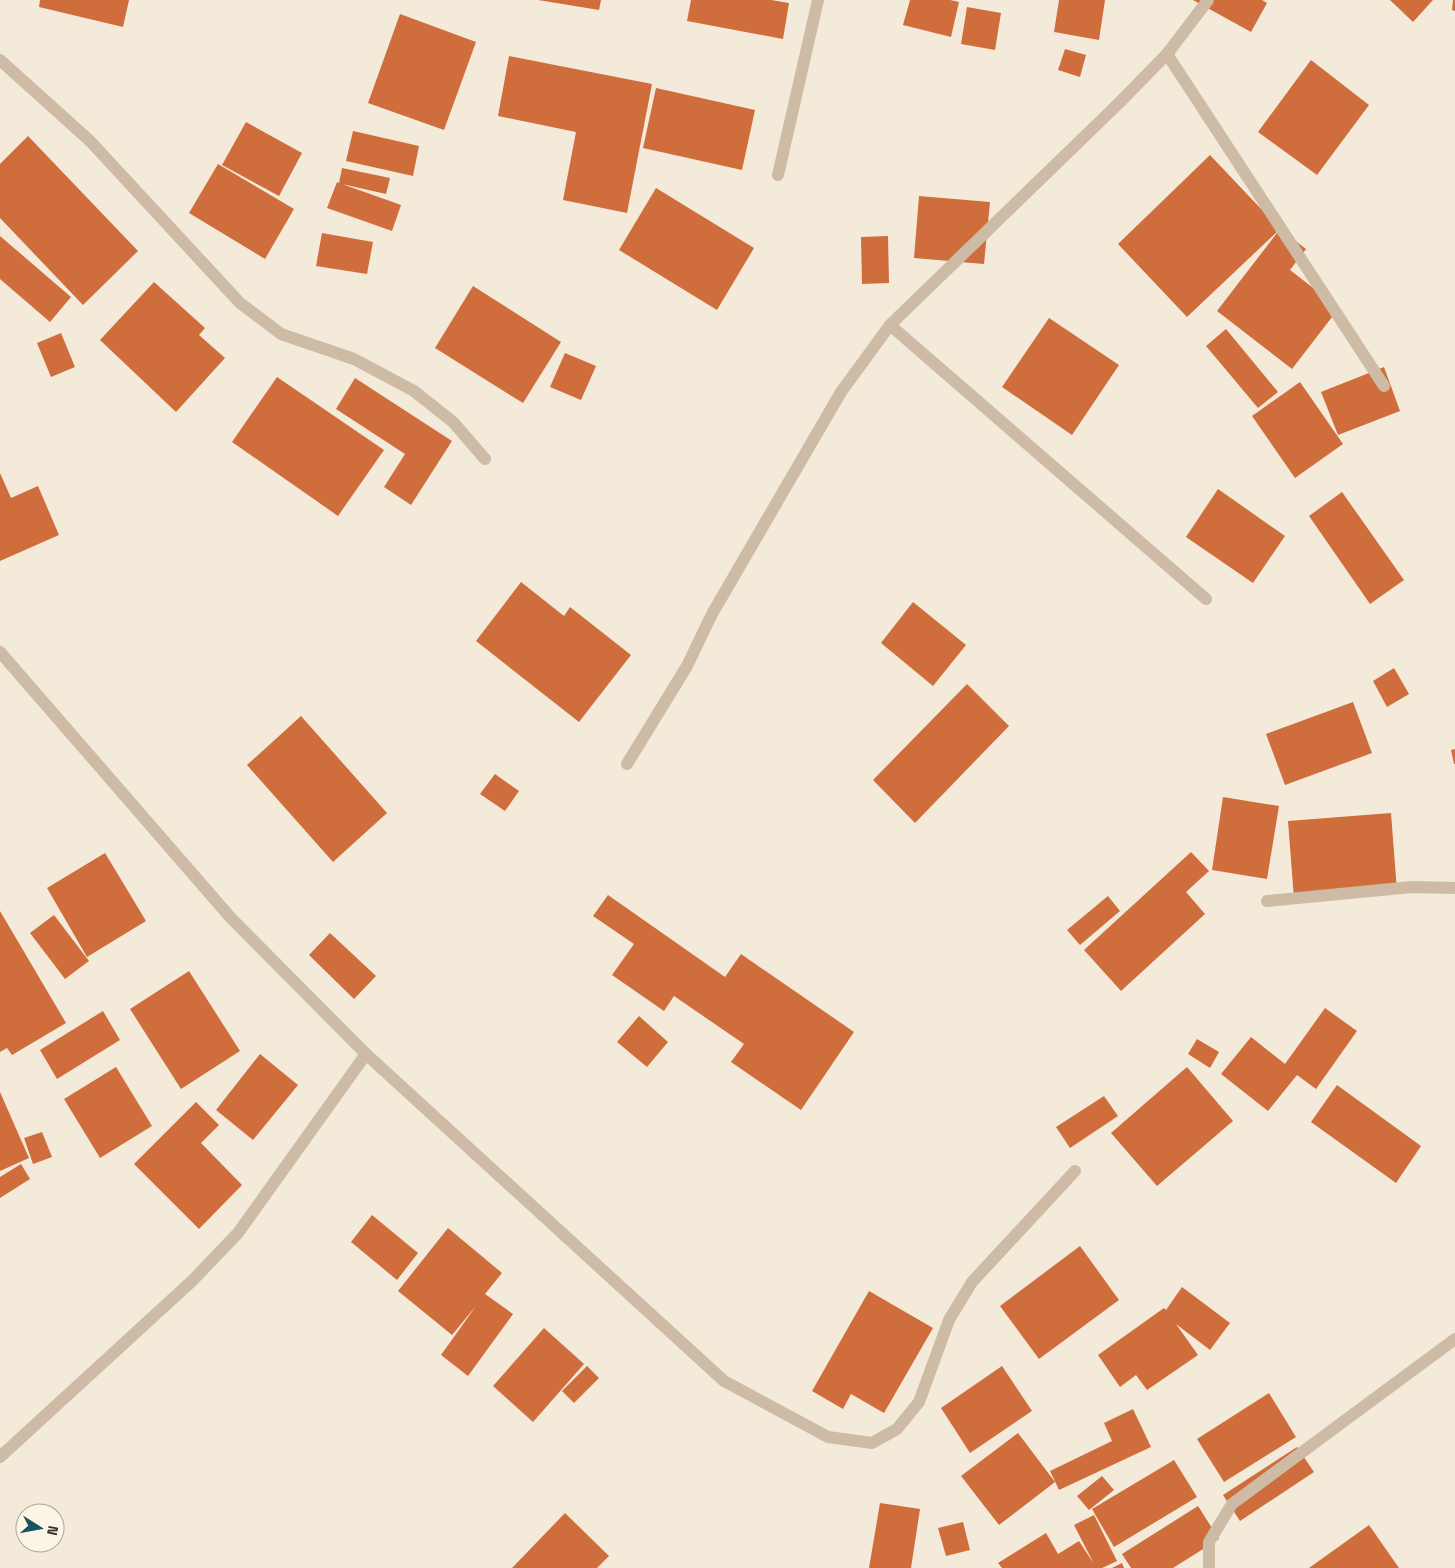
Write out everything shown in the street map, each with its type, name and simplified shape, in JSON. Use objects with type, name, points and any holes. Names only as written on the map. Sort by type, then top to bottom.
[{"type":"street","points":[[778,175],[818,0]]},
{"type":"street","points":[[627,764],[687,666],[712,614],[841,392],[890,325],[1166,54],[1208,0]]},
{"type":"street","points":[[1166,54],[1384,386]]},
{"type":"street","points":[[0,60],[90,141],[240,303],[281,334],[354,359],[414,391],[453,422],[485,459]]},
{"type":"street","points":[[890,325],[1206,600]]},
{"type":"street","points":[[0,652],[230,917],[366,1054],[724,1381],[828,1437],[872,1444],[897,1429],[919,1402],[949,1320],[972,1282],[1075,1171]]},
{"type":"street","points":[[1267,901],[1412,886],[1455,888]]},
{"type":"street","points":[[0,1457],[192,1281],[238,1233],[366,1054]]},
{"type":"street","points":[[1210,1568],[1209,1542],[1232,1504],[1455,1339]]},
{"type":"building","points":[[40,0],[129,0],[123,27],[39,7]]},
{"type":"building","points":[[538,0],[601,0],[599,10]]},
{"type":"building","points":[[691,0],[771,0],[789,3],[783,39],[687,21]]},
{"type":"building","points":[[910,0],[950,0],[959,2],[951,37],[903,25]]},
{"type":"building","points":[[1059,0],[1105,0],[1099,40],[1054,32]]},
{"type":"building","points":[[1193,0],[1262,0],[1267,3],[1251,32]]},
{"type":"building","points":[[1390,0],[1433,0],[1413,22]]},
{"type":"building","points":[[1453,0],[1455,0],[1455,11],[1452,10]]},
{"type":"building","points":[[967,7],[1001,13],[995,50],[961,44]]},
{"type":"building","points":[[400,14],[476,42],[444,130],[368,103]]},
{"type":"building","points":[[1065,49],[1086,55],[1080,77],[1058,70]]},
{"type":"building","points":[[509,56],[652,84],[627,213],[563,200],[576,132],[498,116]]},
{"type":"building","points":[[1311,60],[1369,105],[1317,175],[1258,132]]},
{"type":"building","points":[[656,88],[755,110],[742,170],[643,148]]},
{"type":"building","points":[[246,122],[302,153],[279,196],[222,165]]},
{"type":"building","points":[[353,131],[419,146],[413,176],[346,161]]},
{"type":"building","points":[[28,136],[138,251],[83,305],[0,218],[0,164]]},
{"type":"building","points":[[1210,155],[1280,229],[1187,317],[1118,244]]},
{"type":"building","points":[[218,164],[294,209],[265,259],[189,213]]},
{"type":"building","points":[[342,168],[390,178],[386,194],[342,184],[401,205],[392,231],[327,208],[337,182],[339,183]]},
{"type":"building","points":[[656,188],[754,248],[717,310],[619,250]]},
{"type":"building","points":[[919,196],[990,202],[984,264],[914,258]]},
{"type":"building","points":[[1280,229],[1306,249],[1290,270],[1339,308],[1292,369],[1217,311]]},
{"type":"building","points":[[322,233],[373,242],[367,274],[316,266]]},
{"type":"building","points":[[0,236],[71,297],[50,322],[0,279]]},
{"type":"building","points":[[888,236],[889,283],[862,284],[861,237]]},
{"type":"building","points":[[154,282],[205,328],[199,335],[225,358],[176,412],[100,340]]},
{"type":"building","points":[[473,286],[561,342],[523,403],[435,348]]},
{"type":"building","points":[[1049,318],[1119,365],[1072,435],[1002,387]]},
{"type":"building","points":[[1226,329],[1278,392],[1258,408],[1206,346]]},
{"type":"building","points":[[61,333],[75,367],[51,377],[37,343]]},
{"type":"building","points":[[565,353],[596,366],[581,400],[550,387]]},
{"type":"building","points":[[1384,367],[1400,411],[1338,435],[1321,392]]},
{"type":"building","points":[[277,377],[384,450],[338,516],[232,442]]},
{"type":"building","points":[[355,378],[452,441],[411,505],[384,487],[405,454],[336,409]]},
{"type":"building","points":[[1300,382],[1343,444],[1295,478],[1252,416]]},
{"type":"building","points":[[0,473],[11,498],[38,486],[59,535],[0,561]]},
{"type":"building","points":[[1218,489],[1285,536],[1253,583],[1186,537]]},
{"type":"building","points":[[1342,492],[1404,580],[1370,604],[1309,516]]},
{"type":"building","points":[[521,582],[564,616],[570,607],[631,655],[579,722],[476,641]]},
{"type":"building","points":[[913,602],[966,645],[933,686],[881,643]]},
{"type":"building","points":[[1394,668],[1409,694],[1387,707],[1373,681]]},
{"type":"building","points":[[967,684],[1009,726],[915,823],[873,780]]},
{"type":"building","points":[[1353,702],[1372,753],[1285,785],[1266,734]]},
{"type":"building","points":[[301,716],[387,813],[333,862],[247,765]]},
{"type":"building","points":[[1455,749],[1455,764],[1454,764],[1451,750]]},
{"type":"building","points":[[495,774],[519,791],[505,811],[480,794]]},
{"type":"building","points":[[1223,797],[1279,806],[1267,879],[1212,870]]},
{"type":"building","points":[[1391,813],[1397,891],[1294,899],[1288,821]]},
{"type":"building","points":[[1191,852],[1209,871],[1186,892],[1205,914],[1121,991],[1084,950]]},
{"type":"building","points":[[105,853],[146,921],[87,957],[47,888]]},
{"type":"building","points":[[608,895],[725,977],[741,954],[854,1032],[801,1110],[731,1062],[744,1044],[674,996],[664,1011],[612,975],[634,944],[593,916]]},
{"type":"building","points":[[1108,896],[1120,911],[1080,945],[1067,930]]},
{"type":"building","points":[[0,911],[66,1023],[12,1055],[7,1048],[0,1052]]},
{"type":"building","points":[[54,915],[89,961],[65,979],[30,933]]},
{"type":"building","points":[[330,933],[376,976],[354,999],[309,955]]},
{"type":"building","points":[[189,971],[240,1051],[181,1089],[130,1009]]},
{"type":"building","points":[[1325,1008],[1357,1031],[1316,1089],[1297,1075],[1268,1111],[1221,1074],[1251,1037],[1285,1064]]},
{"type":"building","points":[[103,1011],[120,1040],[57,1079],[40,1050]]},
{"type":"building","points":[[639,1016],[668,1042],[647,1067],[617,1042]]},
{"type":"building","points":[[1197,1039],[1219,1052],[1210,1068],[1188,1054]]},
{"type":"building","points":[[260,1054],[298,1085],[253,1140],[216,1110]]},
{"type":"building","points":[[116,1067],[152,1126],[100,1158],[64,1099]]},
{"type":"building","points":[[1187,1067],[1233,1121],[1157,1186],[1111,1133]]},
{"type":"building","points":[[1337,1085],[1421,1146],[1396,1183],[1311,1122]]},
{"type":"building","points":[[0,1092],[29,1158],[0,1171]]},
{"type":"building","points":[[1104,1096],[1118,1116],[1070,1148],[1056,1127]]},
{"type":"building","points":[[196,1102],[219,1125],[201,1143],[242,1185],[199,1229],[134,1164]]},
{"type":"building","points":[[42,1132],[52,1157],[33,1164],[24,1138]]},
{"type":"building","points":[[21,1164],[30,1179],[0,1198],[0,1177]]},
{"type":"building","points":[[372,1215],[418,1253],[397,1280],[351,1242]]},
{"type":"building","points":[[448,1228],[502,1273],[485,1294],[513,1314],[468,1376],[441,1355],[476,1306],[452,1335],[398,1291]]},
{"type":"building","points":[[1080,1246],[1119,1300],[1039,1359],[1000,1306]]},
{"type":"building","points":[[1182,1287],[1230,1323],[1210,1350],[1176,1324],[1198,1355],[1147,1390],[1136,1375],[1120,1387],[1098,1355],[1164,1308],[1166,1310]]},
{"type":"building","points":[[869,1291],[933,1328],[884,1413],[851,1394],[843,1409],[812,1391]]},
{"type":"building","points":[[544,1328],[584,1364],[533,1422],[493,1386]]},
{"type":"building","points":[[587,1366],[599,1378],[574,1403],[562,1391]]},
{"type":"building","points":[[1002,1366],[1032,1411],[970,1453],[941,1408]]},
{"type":"building","points":[[1269,1393],[1296,1437],[1224,1482],[1197,1439]]},
{"type":"building","points":[[1133,1409],[1151,1447],[1059,1490],[1050,1471],[1112,1441],[1104,1423]]},
{"type":"building","points":[[1018,1433],[1055,1482],[999,1525],[961,1476]]},
{"type":"building","points":[[1297,1447],[1314,1472],[1240,1521],[1223,1495]]},
{"type":"building","points":[[1174,1460],[1197,1497],[1114,1547],[1092,1509]]},
{"type":"building","points":[[1102,1476],[1114,1490],[1089,1510],[1077,1496]]},
{"type":"building","points":[[880,1503],[920,1509],[911,1568],[869,1568]]},
{"type":"building","points":[[1198,1506],[1219,1539],[1173,1568],[1131,1568],[1122,1554]]},
{"type":"building","points":[[565,1513],[609,1556],[597,1568],[512,1568]]},
{"type":"building","points":[[1094,1515],[1117,1561],[1102,1568],[1002,1568],[998,1563],[1046,1533],[1058,1554],[1079,1541],[1094,1564],[1074,1525]]},
{"type":"building","points":[[963,1522],[970,1550],[946,1556],[938,1528]]},
{"type":"building","points":[[1369,1525],[1399,1568],[1309,1568]]},
{"type":"building","points":[[1122,1563],[1124,1568],[1112,1568]]}]
